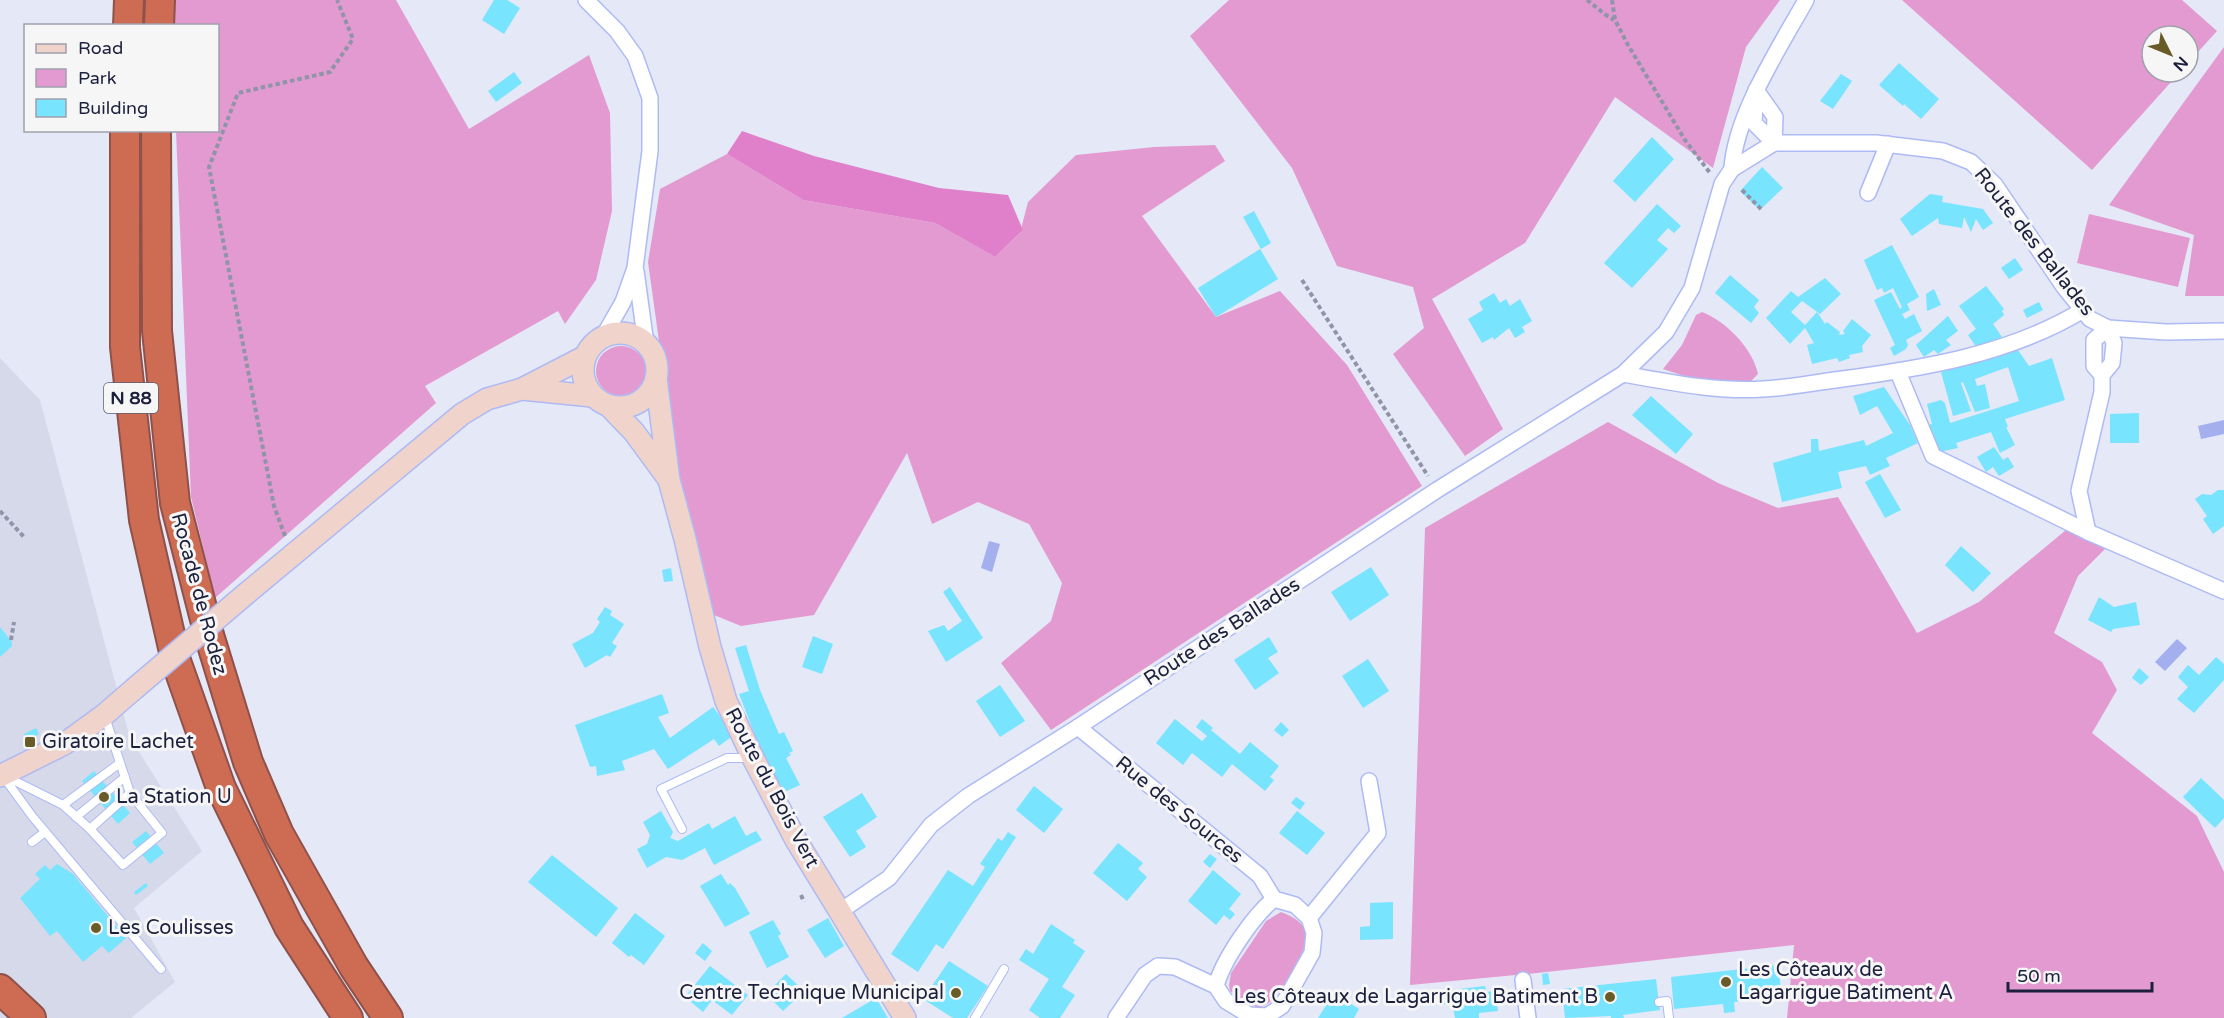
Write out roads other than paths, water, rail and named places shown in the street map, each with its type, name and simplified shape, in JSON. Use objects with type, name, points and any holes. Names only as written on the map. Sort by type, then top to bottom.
[{"type":"highway","points":[[128,24],[129,0]]},
{"type":"highway","points":[[159,24],[160,0]]},
{"type":"highway","name":"Rocade de Rodez","points":[[125,132],[125,347],[144,520],[176,661],[221,788],[290,927],[348,1018]]},
{"type":"highway","name":"Rocade de Rodez","points":[[156,132],[157,331],[174,492],[209,635],[248,762],[279,834],[354,967],[388,1018]]},
{"type":"highway","points":[[0,989],[32,1018]]},
{"type":"highway","points":[[0,1009],[11,1018]]},
{"type":"street","points":[[586,0],[617,31],[635,56],[650,98],[650,150],[636,268],[623,302],[603,337],[589,349],[585,357],[583,378],[600,401],[634,432],[669,480]]},
{"type":"street","points":[[1732,169],[1733,153],[1756,90],[1806,0]]},
{"type":"street","points":[[1732,169],[1774,143],[1754,123],[1756,90]]},
{"type":"street","name":"Route des Ballades","points":[[1774,143],[1888,144],[1943,151],[1971,162],[1995,185],[2064,287],[2090,319],[2108,328],[2166,332],[2224,331]]},
{"type":"street","points":[[1868,193],[1888,144]]},
{"type":"street","name":"Route des Ballades","points":[[840,912],[890,878],[931,825],[968,796],[1078,727],[1437,490],[1623,374],[1666,332],[1692,288],[1722,184],[1732,169]]},
{"type":"street","points":[[636,268],[646,344]]},
{"type":"street","points":[[1623,374],[1689,386],[1762,389],[1898,372],[1984,352],[2055,327],[2083,310]]},
{"type":"street","points":[[2088,532],[2079,491],[2102,392],[2102,375],[2094,366],[2094,340],[2108,328]]},
{"type":"street","points":[[603,337],[614,333],[626,333],[637,337],[653,354],[657,366],[656,378],[669,480]]},
{"type":"street","points":[[1,776],[64,744],[104,715],[462,414],[487,399],[522,389],[585,357]]},
{"type":"street","points":[[1898,372],[1933,456],[2088,532],[2224,591]]},
{"type":"street","points":[[522,389],[600,401],[621,408],[644,399],[652,390],[656,378]]},
{"type":"street","name":"Route du Bois Vert","points":[[669,480],[713,658],[726,701],[796,840],[905,1018]]},
{"type":"street","name":"Rue des Sources","points":[[1078,727],[1260,876],[1274,898]]},
{"type":"street","points":[[1309,918],[1378,833],[1369,781]]},
{"type":"street","points":[[1116,1018],[1145,975],[1158,966],[1175,967],[1216,986],[1226,1001],[1249,1015],[1267,1017],[1281,1006],[1312,953],[1314,933],[1309,918],[1295,905],[1274,898],[1260,910],[1220,973],[1216,986]]},
{"type":"street","points":[[1523,980],[1528,1018]]},
{"type":"lane","points":[[1,776],[63,805],[90,829],[123,865],[162,833],[130,793],[104,715]]},
{"type":"lane","points":[[682,830],[661,789],[727,758],[753,758]]},
{"type":"lane","points":[[63,805],[120,763]]},
{"type":"lane","points":[[1,776],[45,832],[161,969]]},
{"type":"lane","points":[[76,817],[125,777]]},
{"type":"lane","points":[[90,829],[130,793]]},
{"type":"lane","points":[[32,842],[45,832]]},
{"type":"lane","points":[[975,1018],[1004,969]]},
{"type":"lane","points":[[1666,1001],[1669,1018]]},
{"type":"water","points":[[2224,420],[2224,434],[2201,439],[2198,426]]},
{"type":"water","points":[[989,541],[1000,544],[992,572],[981,568]]},
{"type":"water","points":[[2177,639],[2187,648],[2165,671],[2155,662]]},
{"type":"place","name":"Giratoire Lachet","points":[[30,742]]},
{"type":"place","name":"La Station U","points":[[104,797]]},
{"type":"place","name":"Les Coulisses","points":[[96,928]]},
{"type":"place","name":"Les Côteaux de Lagarrigue Batiment A","points":[[1726,982]]},
{"type":"place","name":"Centre Technique Municipal","points":[[956,993]]},
{"type":"place","name":"Les Côteaux de Lagarrigue Batiment B","points":[[1610,997]]}]
